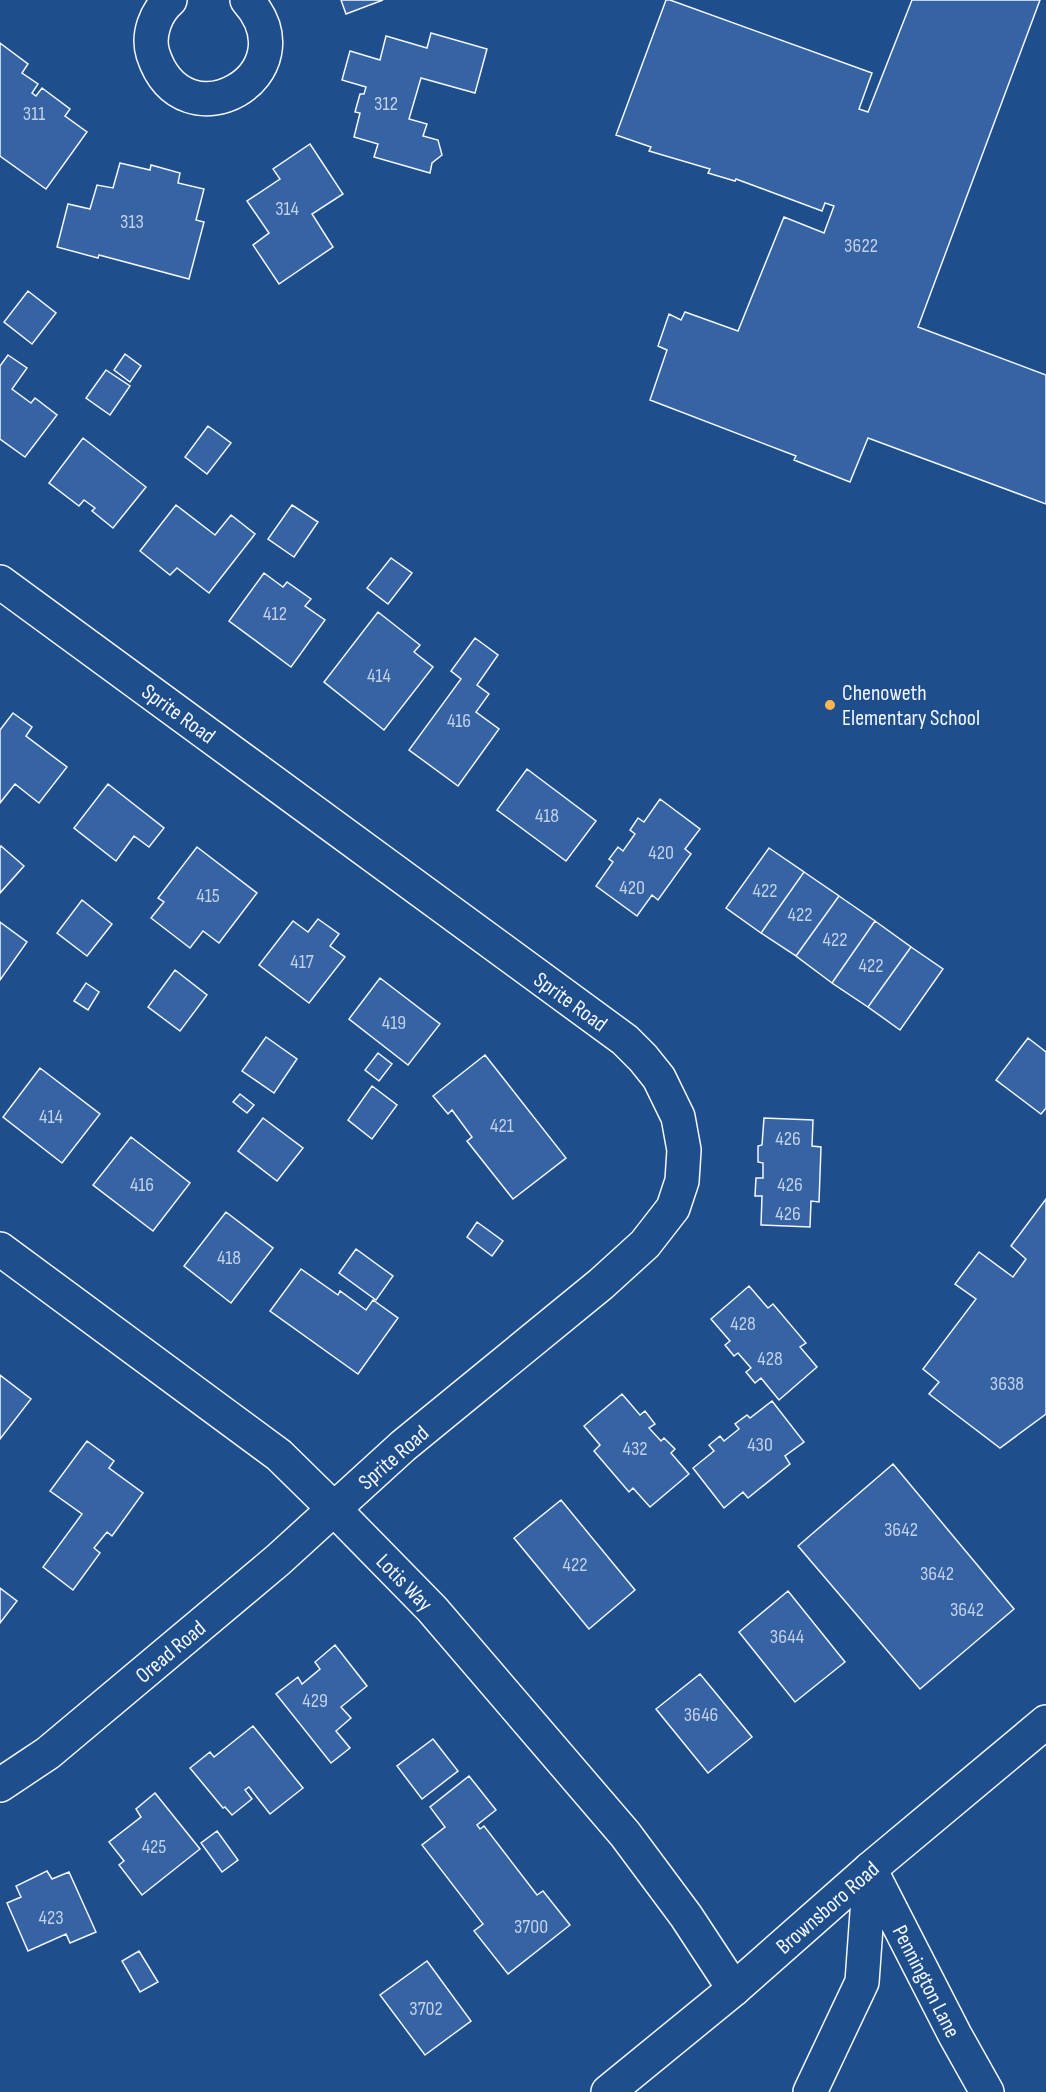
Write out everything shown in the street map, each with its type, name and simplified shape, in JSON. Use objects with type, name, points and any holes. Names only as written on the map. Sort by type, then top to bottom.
[{"type":"street","points":[[161,2],[152,28],[151,50],[159,71],[174,88],[194,98],[216,99],[238,91],[255,76],[265,56],[266,33],[258,12],[247,0]]},
{"type":"street","name":"Sprite Road","points":[[0,582],[625,1040],[659,1078],[678,1117],[684,1149],[682,1181],[673,1208],[645,1244],[601,1284],[403,1446],[334,1509]]},
{"type":"street","name":"Lotis Way","points":[[0,1249],[279,1455],[334,1509],[432,1609],[625,1834],[686,1916],[734,1989]]},
{"type":"street","name":"Oread Road","points":[[0,1785],[48,1753],[278,1560],[334,1509]]},
{"type":"street","name":"Brownsboro Road","points":[[608,2092],[734,1989],[870,1869],[1046,1722]]},
{"type":"street","points":[[810,2092],[862,1982],[870,1869]]},
{"type":"street","name":"Pennington Lane","points":[[870,1869],[951,2029],[987,2092]]},
{"type":"building","points":[[341,0],[383,0],[346,14]]},
{"type":"building","points":[[666,0],[872,73],[859,109],[868,112],[912,0],[1040,0],[918,327],[1046,375],[1046,504],[868,438],[850,482],[794,460],[796,456],[650,400],[667,350],[658,346],[669,314],[681,320],[685,312],[738,331],[784,217],[824,233],[834,206],[825,203],[822,211],[736,179],[735,181],[708,173],[710,169],[649,151],[651,147],[616,135]]},
{"type":"building","points":[[431,33],[487,49],[475,93],[421,78],[409,119],[427,124],[423,136],[438,140],[442,155],[432,163],[430,173],[374,157],[378,144],[354,137],[360,113],[355,112],[360,94],[364,94],[366,87],[342,80],[350,51],[380,60],[386,36],[427,48]]},
{"type":"building","points":[[0,43],[28,64],[22,73],[38,84],[32,93],[36,96],[42,88],[70,109],[65,116],[87,132],[46,189],[0,156]]},
{"type":"building","points":[[310,144],[343,194],[312,214],[333,247],[279,284],[253,245],[269,233],[247,201],[280,179],[273,169]]},
{"type":"building","points":[[120,163],[150,170],[151,165],[180,173],[178,183],[204,189],[196,220],[204,222],[189,279],[99,255],[98,258],[57,247],[68,204],[90,209],[97,185],[113,188]]},
{"type":"building","points":[[28,291],[56,313],[32,344],[4,322]]},
{"type":"building","points":[[125,354],[141,366],[130,382],[114,370]]},
{"type":"building","points":[[8,355],[27,368],[12,389],[31,403],[35,398],[57,415],[25,457],[0,439],[0,366]]},
{"type":"building","points":[[106,370],[130,386],[110,415],[86,398]]},
{"type":"building","points":[[208,426],[231,443],[207,474],[185,457]]},
{"type":"building","points":[[83,438],[146,487],[113,528],[92,511],[95,508],[84,500],[79,506],[49,483]]},
{"type":"building","points":[[176,505],[215,535],[231,515],[255,534],[209,593],[177,568],[170,575],[140,551]]},
{"type":"building","points":[[292,505],[318,522],[294,557],[268,539]]},
{"type":"building","points":[[391,558],[412,573],[388,604],[367,588]]},
{"type":"building","points":[[264,573],[283,587],[287,582],[311,599],[305,606],[325,620],[291,667],[229,621]]},
{"type":"building","points":[[378,612],[420,645],[414,652],[433,667],[384,730],[324,682]]},
{"type":"building","points":[[475,638],[498,655],[477,685],[489,694],[476,712],[499,729],[458,786],[409,750],[461,679],[451,671]]},
{"type":"building","points":[[13,713],[32,727],[26,736],[67,767],[39,803],[15,784],[0,803],[0,730]]},
{"type":"building","points":[[527,769],[596,821],[566,861],[497,810]]},
{"type":"building","points":[[108,784],[164,828],[149,847],[134,836],[116,861],[74,828]]},
{"type":"building","points":[[660,799],[700,829],[685,849],[691,854],[658,900],[652,895],[637,916],[596,886],[613,862],[609,859],[618,847],[623,851],[635,834],[630,830],[638,818],[644,822]]},
{"type":"building","points":[[1,846],[24,866],[0,893],[0,848]]},
{"type":"building","points":[[197,847],[257,893],[219,943],[203,931],[190,948],[151,918],[164,902],[158,898]]},
{"type":"building","points":[[769,848],[804,872],[761,933],[726,908]]},
{"type":"building","points":[[804,872],[839,896],[796,956],[761,933]]},
{"type":"building","points":[[839,896],[875,921],[832,983],[796,956]]},
{"type":"building","points":[[82,900],[112,924],[87,956],[57,933]]},
{"type":"building","points":[[318,919],[339,934],[330,946],[345,957],[309,1003],[259,965],[293,921],[308,932]]},
{"type":"building","points":[[875,921],[911,947],[868,1007],[832,983]]},
{"type":"building","points":[[0,922],[27,942],[0,980]]},
{"type":"building","points":[[911,947],[943,969],[900,1030],[868,1007]]},
{"type":"building","points":[[175,970],[207,995],[180,1031],[148,1007]]},
{"type":"building","points":[[380,978],[440,1024],[408,1065],[349,1019]]},
{"type":"building","points":[[86,983],[99,992],[88,1010],[74,1001]]},
{"type":"building","points":[[266,1037],[297,1059],[274,1093],[242,1071]]},
{"type":"building","points":[[1028,1038],[1046,1052],[1046,1108],[1041,1114],[996,1080]]},
{"type":"building","points":[[378,1053],[392,1064],[379,1081],[365,1070]]},
{"type":"building","points":[[485,1055],[566,1158],[513,1199],[467,1141],[472,1137],[452,1110],[448,1114],[433,1096]]},
{"type":"building","points":[[40,1068],[100,1114],[62,1163],[3,1117]]},
{"type":"building","points":[[372,1086],[397,1105],[372,1139],[348,1120]]},
{"type":"building","points":[[240,1094],[254,1105],[247,1113],[233,1102]]},
{"type":"building","points":[[263,1118],[303,1148],[277,1181],[238,1151]]},
{"type":"building","points":[[764,1118],[813,1120],[812,1146],[821,1147],[819,1202],[811,1201],[810,1227],[761,1225],[762,1196],[755,1196],[756,1178],[763,1178],[763,1163],[758,1162],[758,1146],[762,1145]]},
{"type":"building","points":[[131,1137],[190,1183],[153,1231],[93,1185]]},
{"type":"building","points":[[1046,1199],[1046,1414],[1000,1448],[929,1394],[939,1382],[923,1369],[976,1299],[955,1284],[979,1252],[1013,1277],[1026,1259],[1011,1246]]},
{"type":"building","points":[[226,1212],[273,1248],[231,1303],[184,1266]]},
{"type":"building","points":[[477,1222],[503,1241],[492,1256],[467,1237]]},
{"type":"building","points":[[356,1249],[393,1276],[376,1300],[339,1273]]},
{"type":"building","points":[[301,1269],[338,1295],[340,1291],[366,1310],[373,1300],[398,1318],[358,1374],[270,1311]]},
{"type":"building","points":[[749,1286],[768,1308],[773,1304],[806,1343],[800,1347],[817,1367],[779,1400],[761,1378],[755,1383],[746,1372],[751,1368],[738,1353],[734,1356],[725,1345],[730,1341],[711,1319]]},
{"type":"building","points":[[0,1375],[31,1399],[0,1439]]},
{"type":"building","points":[[622,1394],[640,1415],[645,1411],[655,1424],[649,1428],[661,1441],[664,1438],[675,1449],[671,1453],[689,1474],[650,1507],[633,1488],[629,1492],[594,1451],[600,1445],[584,1426]]},
{"type":"building","points":[[772,1401],[804,1442],[785,1456],[790,1464],[748,1498],[743,1492],[724,1508],[693,1468],[714,1451],[709,1445],[720,1436],[724,1441],[739,1429],[735,1424],[747,1415],[750,1418]]},
{"type":"building","points":[[87,1441],[114,1461],[109,1468],[143,1493],[112,1536],[107,1532],[94,1548],[100,1553],[73,1590],[43,1567],[82,1514],[50,1491]]},
{"type":"building","points":[[893,1464],[1014,1609],[920,1689],[798,1546]]},
{"type":"building","points":[[561,1500],[635,1590],[589,1629],[514,1538]]},
{"type":"building","points":[[0,1588],[17,1601],[0,1623]]},
{"type":"building","points":[[788,1591],[845,1662],[795,1702],[739,1632]]},
{"type":"building","points":[[335,1645],[367,1686],[341,1707],[351,1718],[336,1731],[350,1748],[331,1763],[276,1694],[298,1677],[302,1684],[320,1669],[315,1662]]},
{"type":"building","points":[[700,1674],[752,1737],[708,1773],[656,1709]]},
{"type":"building","points":[[253,1726],[303,1788],[270,1814],[249,1787],[245,1790],[252,1799],[232,1815],[225,1807],[223,1808],[190,1768],[210,1752],[214,1757]]},
{"type":"building","points":[[433,1739],[458,1771],[422,1799],[397,1766]]},
{"type":"building","points":[[469,1776],[496,1810],[477,1825],[480,1829],[484,1826],[537,1895],[543,1891],[570,1925],[508,1974],[474,1931],[483,1924],[422,1845],[445,1827],[430,1807]]},
{"type":"building","points":[[155,1793],[200,1849],[142,1895],[119,1865],[124,1861],[109,1842],[141,1817],[136,1809]]},
{"type":"building","points":[[217,1831],[238,1860],[222,1872],[201,1843]]},
{"type":"building","points":[[47,1871],[52,1879],[69,1872],[96,1932],[70,1943],[66,1934],[28,1951],[7,1903],[21,1897],[16,1886]]},
{"type":"building","points":[[139,1951],[158,1982],[140,1992],[122,1961]]},
{"type":"building","points":[[427,1961],[471,2021],[425,2055],[380,1995]]},
{"type":"place","name":"Chenoweth Elementary School","points":[[830,705]]}]
